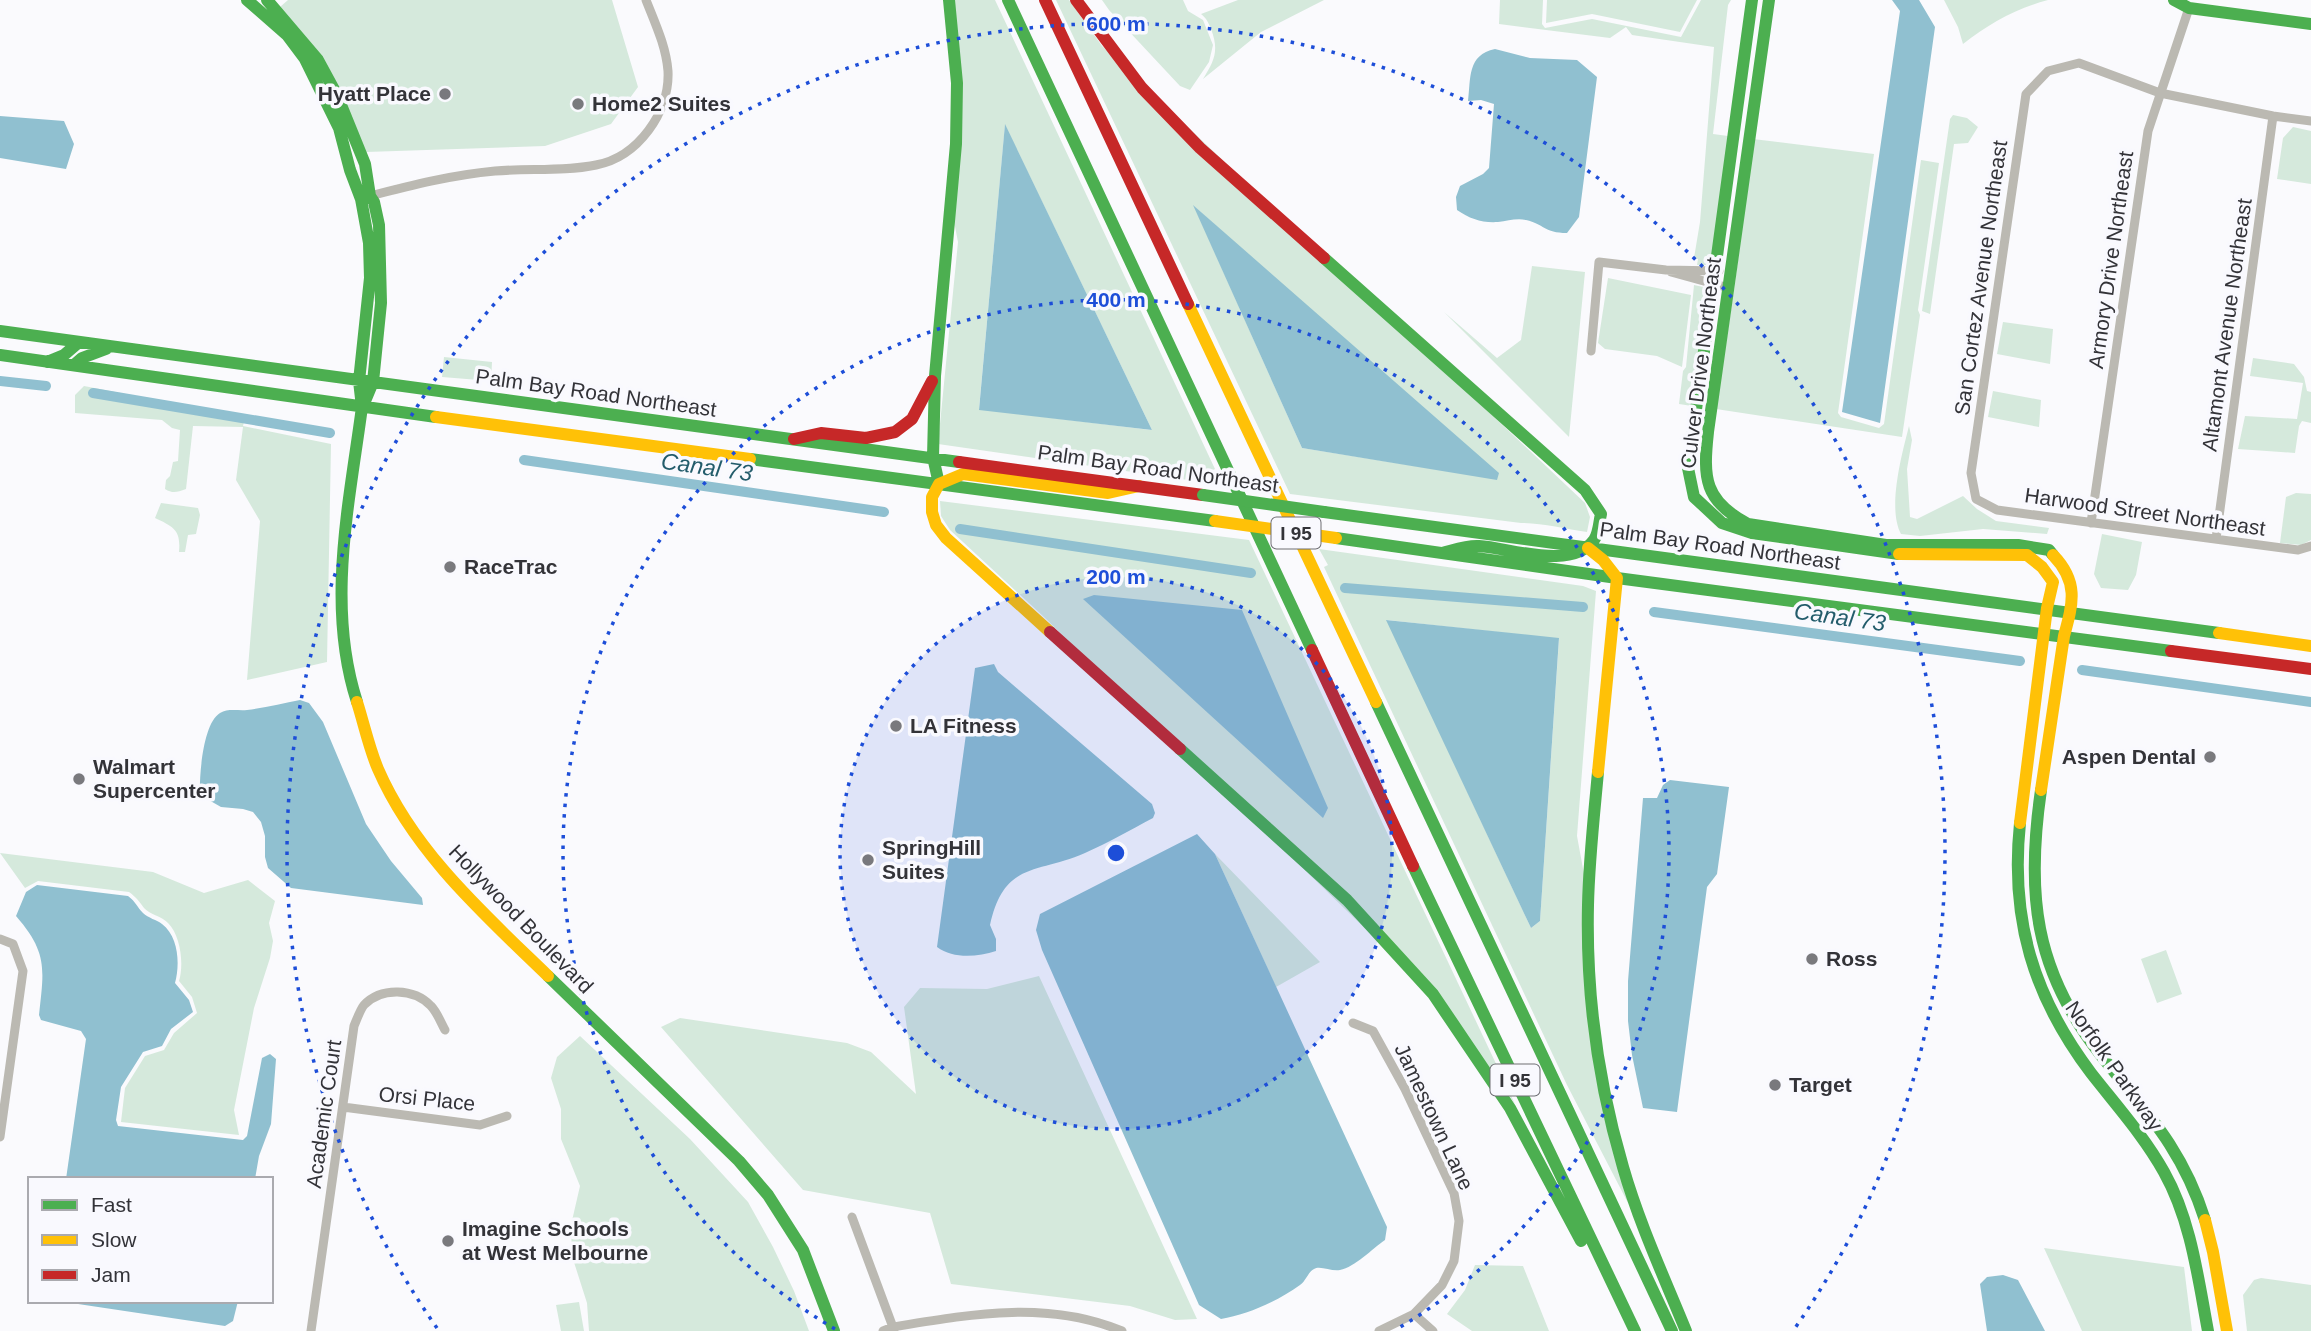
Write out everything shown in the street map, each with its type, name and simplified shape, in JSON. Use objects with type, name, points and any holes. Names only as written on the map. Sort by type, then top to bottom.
[{"type":"main road","points":[[247,0],[272,6],[318,60],[337,94],[365,164],[370,196],[379,225],[382,262],[373,382],[362,407]]},
{"type":"main road","points":[[939,484],[933,457],[935,376],[956,144],[957,83],[949,0]]},
{"type":"main road","name":"I 95","points":[[1008,0],[1422,885],[1635,1331]]},
{"type":"main road","name":"I 95","points":[[1045,0],[1672,1331]]},
{"type":"main road","points":[[1076,0],[1142,88],[1200,148],[1585,490],[1601,514],[1596,537],[1588,548],[1577,554],[1557,557],[1476,546],[1442,553]]},
{"type":"main road","name":"Culver Drive Northeast","points":[[1752,0],[1688,468],[1694,497],[1722,523],[1752,533],[1890,554],[2026,555],[2038,562],[2053,582],[2047,608]]},
{"type":"main road","name":"Culver Drive Northeast","points":[[1769,0],[1750,120],[1706,451],[1705,479],[1713,500],[1730,517],[1748,524],[1886,545],[2018,545],[2049,550],[2065,567],[2072,583],[2071,611],[2064,636]]},
{"type":"main road","points":[[2174,0],[2189,8],[2311,24]]},
{"type":"main road","name":"Hollywood Boulevard","points":[[272,6],[287,35],[305,59],[339,128],[361,199],[369,243],[370,278],[359,381],[362,407],[341,563],[340,592],[347,672],[378,769],[409,824],[437,864],[474,905],[739,1161],[768,1195],[803,1250],[834,1331]]},
{"type":"main road","name":"Palm Bay Road Northeast","points":[[0,331],[1588,548],[2071,611],[2311,646]]},
{"type":"main road","points":[[47,362],[64,355],[78,343]]},
{"type":"main road","points":[[74,365],[95,352],[113,347]]},
{"type":"main road","name":"Palm Bay Road Northeast","points":[[0,355],[1617,578],[2311,668]]},
{"type":"main road","points":[[794,439],[821,433],[866,438],[895,432],[912,419],[935,376]]},
{"type":"main road","points":[[1139,486],[1108,493],[963,474],[939,484],[932,497],[932,512],[936,525],[946,538],[1347,900],[1433,994],[1510,1108],[1577,1236],[1609,1276]]},
{"type":"main road","points":[[1588,548],[1603,560],[1617,578],[1586,917],[1590,995],[1602,1079],[1617,1147],[1635,1202],[1686,1331]]},
{"type":"main road","name":"Norfolk Parkway","points":[[2047,608],[2015,872],[2022,927],[2035,971],[2066,1037],[2141,1135],[2165,1173],[2188,1232],[2208,1331]]},
{"type":"main road","name":"Norfolk Parkway","points":[[2064,636],[2035,828],[2033,874],[2039,924],[2049,964],[2080,1027],[2163,1133],[2182,1162],[2198,1196],[2215,1250],[2227,1331]]},
{"type":"street","points":[[370,196],[433,179],[497,171],[556,170],[599,165],[624,154],[645,136],[666,95],[668,72],[664,46],[646,0]]},
{"type":"street","name":"Armory Drive Northeast","points":[[2091,523],[2148,131],[2189,8]]},
{"type":"street","name":"San Cortez Avenue Northeast","points":[[1976,499],[1971,473],[2026,94],[2048,71],[2079,64],[2160,93]]},
{"type":"street","points":[[2160,93],[2311,121]]},
{"type":"street","name":"Altamont Avenue Northeast","points":[[2216,539],[2273,116]]},
{"type":"street","points":[[1591,351],[1599,262],[1666,270],[1677,275],[1715,277],[1731,274]]},
{"type":"street","points":[[1715,277],[1729,288]]},
{"type":"street","name":"Harwood Street Northeast","points":[[1976,499],[1997,510],[2298,550],[2311,546]]},
{"type":"street","points":[[0,939],[13,944],[23,971],[0,1137]]},
{"type":"street","name":"Academic Court","points":[[311,1331],[354,1026],[363,1006],[377,996],[396,991],[415,995],[431,1006],[445,1030]]},
{"type":"street","name":"Jamestown Lane","points":[[1353,1023],[1373,1031],[1385,1051],[1454,1193],[1460,1221],[1454,1261],[1442,1285],[1414,1314],[1379,1331]]},
{"type":"street","name":"Orsi Place","points":[[343,1107],[480,1125],[507,1116]]},
{"type":"street","points":[[852,1217],[894,1329]]},
{"type":"street","points":[[883,1331],[973,1313],[1021,1311],[1073,1316],[1122,1331]]},
{"type":"street","points":[[1414,1314],[1433,1331]]},
{"type":"green space","points":[[288,0],[612,0],[638,87],[611,124],[545,146],[366,152],[280,7]]},
{"type":"green space","points":[[952,0],[995,0],[1215,469],[1210,472],[1216,484],[938,444],[958,242],[953,216]],"holes":[[[1005,125],[1152,430],[979,409]]]},
{"type":"green space","points":[[1056,0],[1069,0],[1102,46],[1585,503],[1590,517],[1587,532],[1290,494]],"holes":[[[1194,206],[1497,479],[1302,448]]]},
{"type":"green space","points":[[1102,0],[1183,0],[1188,11],[1203,20],[1213,45],[1209,62],[1190,90],[1180,86]]},
{"type":"green space","points":[[1238,0],[1324,0],[1261,32],[1203,79],[1213,60],[1215,43],[1211,29],[1201,14]]},
{"type":"green space","points":[[1500,0],[1543,0],[1542,24],[1545,28],[1592,19],[1681,37],[1701,0],[1731,0],[1728,5],[1713,134],[1728,136],[1712,265],[1697,265],[1698,259],[1694,258],[1700,222],[1714,47],[1632,35],[1626,27],[1610,38],[1499,24]]},
{"type":"green space","points":[[1547,0],[1697,0],[1680,32],[1592,14],[1546,23]]},
{"type":"green space","points":[[1944,0],[2048,0],[2003,18],[1963,44],[1958,27]]},
{"type":"green space","points":[[1953,115],[1967,118],[1978,127],[1968,143],[1954,144],[1930,314],[1922,311],[1950,119]]},
{"type":"green space","points":[[2293,127],[2311,131],[2311,184],[2277,179],[2283,138]]},
{"type":"green space","points":[[1753,139],[1874,154],[1838,413],[1841,417],[1879,428],[1884,424],[1921,160],[1939,163],[1902,437],[1716,409]]},
{"type":"green space","points":[[1532,266],[1585,272],[1569,437],[1444,312],[1497,358],[1521,340]]},
{"type":"green space","points":[[1608,278],[1691,295],[1682,367],[1657,356],[1605,349],[1598,343]]},
{"type":"green space","points":[[1694,285],[1708,288],[1692,406],[1679,404],[1683,371],[1686,367]]},
{"type":"green space","points":[[2003,322],[2053,329],[2050,364],[1997,354]]},
{"type":"green space","points":[[444,357],[492,362],[491,381],[442,377]]},
{"type":"green space","points":[[2253,358],[2294,364],[2304,377],[2307,391],[2311,392],[2311,423],[2302,421],[2299,426],[2295,453],[2238,449],[2245,416],[2297,419],[2303,383],[2250,376]]},
{"type":"green space","points":[[84,386],[245,417],[243,426],[331,444],[327,662],[247,680],[260,521],[236,480],[243,427],[193,426],[186,489],[170,492],[165,489],[166,480],[170,476],[173,462],[178,461],[180,430],[172,428],[162,420],[75,413],[75,395]]},
{"type":"green space","points":[[1993,391],[2041,400],[2039,427],[1988,417]]},
{"type":"green space","points":[[1909,426],[1912,440],[1907,469],[1910,517],[1917,519],[1963,496],[1996,521],[2049,528],[2047,534],[1983,529],[1920,536],[1901,534],[1895,510],[1896,496]]},
{"type":"green space","points":[[2296,493],[2311,494],[2311,540],[2301,545],[2280,543],[2286,497]]},
{"type":"green space","points":[[940,501],[1249,540],[1515,1104],[1448,1009],[1044,617],[950,530],[941,516]]},
{"type":"green space","points":[[161,503],[198,508],[200,515],[196,534],[188,535],[185,552],[179,552],[179,539],[175,530],[155,518]]},
{"type":"green space","points":[[2102,534],[2142,542],[2136,575],[2128,590],[2101,588],[2094,574]]},
{"type":"green space","points":[[1319,549],[1583,586],[1596,591],[1577,836],[1584,874],[1583,950],[1628,1203],[1567,1085],[1324,567],[1328,565]],"holes":[[[1387,620],[1559,639],[1540,921],[1531,928]]]},
{"type":"green space","points":[[0,853],[153,872],[204,893],[248,880],[275,901],[269,923],[273,941],[270,958],[254,1008],[234,1110],[239,1135],[121,1122],[125,1088],[145,1056],[164,1050],[174,1033],[197,1013],[192,997],[179,981],[180,951],[176,935],[168,923],[147,910],[129,892],[38,881],[25,888]]},
{"type":"green space","points":[[1215,854],[1320,962],[1276,987]]},
{"type":"green space","points":[[2166,950],[2182,994],[2157,1003],[2141,959]]},
{"type":"green space","points":[[1039,976],[1197,1319],[1175,1320],[1130,1306],[951,1284],[930,1213],[803,1190],[661,1027],[680,1018],[847,1043],[871,1052],[916,1094],[904,1007],[920,988],[987,989]]},
{"type":"green space","points":[[580,1036],[690,1139],[748,1202],[794,1291],[809,1331],[589,1331],[587,1303],[572,1256],[571,1225],[580,1186],[561,1139],[561,1109],[551,1078],[557,1057]]},
{"type":"green space","points":[[2044,1248],[2184,1267],[2192,1331],[2082,1331]]},
{"type":"green space","points":[[1475,1265],[1523,1266],[1549,1331],[1472,1331],[1447,1314],[1465,1290]]},
{"type":"green space","points":[[2261,1278],[2311,1285],[2311,1331],[2247,1331],[2243,1295],[2254,1280]]},
{"type":"green space","points":[[579,1302],[584,1331],[561,1331],[556,1305]]},
{"type":"water","points":[[1892,0],[1919,0],[1935,27],[1880,423],[1842,412],[1900,11]]},
{"type":"water","points":[[1495,49],[1530,58],[1577,60],[1597,77],[1579,217],[1567,233],[1553,232],[1522,219],[1481,221],[1457,210],[1456,197],[1460,186],[1489,168],[1494,104],[1481,100],[1468,101],[1470,76],[1475,62],[1479,56]]},
{"type":"water","points":[[0,116],[64,121],[74,144],[66,169],[0,158]]},
{"type":"water","points":[[1005,124],[1152,430],[979,410]]},
{"type":"water","points":[[1193,205],[1499,473],[1497,480],[1302,448]]},
{"type":"water","points":[[1094,595],[1242,610],[1328,808],[1323,818],[1083,599]]},
{"type":"water","points":[[1386,620],[1559,638],[1540,921],[1531,928]]},
{"type":"water","points":[[994,664],[998,672],[1152,804],[1155,813],[1153,818],[1094,849],[1025,873],[1014,880],[996,904],[990,925],[996,939],[996,951],[973,956],[950,954],[937,947],[975,668]]},
{"type":"water","points":[[300,700],[309,703],[323,722],[366,824],[391,861],[422,898],[423,905],[291,888],[268,868],[265,836],[261,822],[253,812],[221,807],[200,795],[201,763],[206,738],[214,719],[220,713]]},
{"type":"water","points":[[1670,780],[1729,787],[1717,874],[1707,887],[1677,1112],[1643,1108],[1628,1021],[1628,981],[1643,798],[1657,798],[1663,785]]},
{"type":"water","points":[[1197,834],[1215,854],[1387,1227],[1385,1240],[1352,1265],[1337,1270],[1314,1269],[1302,1283],[1282,1296],[1252,1311],[1221,1319],[1199,1305],[1042,950],[1036,930],[1040,914]]},
{"type":"water","points":[[37,885],[128,896],[145,915],[160,923],[172,936],[178,960],[175,983],[189,1000],[193,1012],[171,1029],[162,1046],[143,1052],[121,1087],[116,1120],[118,1126],[243,1140],[247,1136],[262,1058],[270,1054],[276,1059],[271,1124],[259,1156],[255,1177],[66,1177],[86,1039],[81,1031],[41,1020],[39,1015],[42,973],[39,951],[16,916],[26,892]]},
{"type":"water","points":[[2003,1275],[2018,1280],[2045,1331],[1987,1331],[1980,1284],[1987,1277]]},
{"type":"water","points":[[71,1303],[238,1303],[233,1321],[225,1326]]},
{"type":"waterway","name":"Canal 73","points":[[0,381],[46,386]]},
{"type":"waterway","name":"Canal 73","points":[[93,393],[330,433]]},
{"type":"waterway","name":"Canal 73","points":[[524,460],[884,512]]},
{"type":"waterway","name":"Canal 73","points":[[960,529],[1251,573]]},
{"type":"waterway","name":"Canal 73","points":[[1345,588],[1583,607]]},
{"type":"waterway","name":"Canal 73","points":[[1654,612],[2020,661]]},
{"type":"waterway","name":"Canal 73","points":[[2082,670],[2311,702]]},
{"type":"traffic: fast","points":[[247,0],[287,35],[305,59],[339,128],[361,199],[369,243],[370,278],[359,381],[362,407],[347,518],[342,592],[348,666],[357,702]]},
{"type":"traffic: fast","points":[[267,0],[318,60],[337,95],[365,164],[370,196],[374,202],[379,225],[381,303],[373,382],[363,406]]},
{"type":"traffic: fast","points":[[939,484],[933,457],[935,376],[956,144],[957,83],[949,0]]},
{"type":"traffic: fast","points":[[1008,0],[1312,650]]},
{"type":"traffic: fast","points":[[1752,0],[1688,468],[1694,497],[1722,523],[1752,533],[1899,554]]},
{"type":"traffic: fast","points":[[1769,0],[1708,432],[1707,475],[1715,497],[1722,506],[1748,524],[1886,545],[2018,545],[2049,550],[2053,555]]},
{"type":"traffic: fast","points":[[2174,0],[2189,8],[2311,24]]},
{"type":"traffic: fast","points":[[1324,258],[1585,490],[1601,514],[1594,540],[1584,549],[1571,554],[1540,555],[1474,546],[1442,553]]},
{"type":"traffic: fast","points":[[0,331],[959,462]]},
{"type":"traffic: fast","points":[[47,362],[64,355],[78,343]]},
{"type":"traffic: fast","points":[[74,365],[82,358],[106,349]]},
{"type":"traffic: fast","points":[[0,355],[436,417]]},
{"type":"traffic: fast","points":[[750,459],[1215,521]]},
{"type":"traffic: fast","points":[[1203,495],[1324,512]]},
{"type":"traffic: fast","points":[[1324,512],[2219,633]]},
{"type":"traffic: fast","points":[[1336,538],[2171,651]]},
{"type":"traffic: fast","points":[[1376,702],[1672,1331]]},
{"type":"traffic: fast","points":[[1180,749],[1347,900],[1433,994],[1510,1108],[1581,1241]]},
{"type":"traffic: fast","points":[[1598,772],[1589,871],[1588,938],[1600,1070],[1629,1188],[1686,1331]]},
{"type":"traffic: fast","points":[[2041,790],[2035,863],[2036,897],[2048,961],[2078,1023],[2174,1150],[2196,1194],[2205,1220]]},
{"type":"traffic: fast","points":[[2020,823],[2019,892],[2023,924],[2040,985],[2071,1044],[2148,1146],[2173,1190],[2187,1229],[2208,1331]]},
{"type":"traffic: fast","points":[[1413,866],[1635,1331]]},
{"type":"traffic: fast","points":[[548,976],[739,1161],[768,1195],[803,1250],[834,1331]]},
{"type":"traffic: slow","points":[[1188,304],[1376,702]]},
{"type":"traffic: slow","points":[[436,417],[750,459]]},
{"type":"traffic: slow","points":[[1050,632],[946,538],[936,525],[932,512],[932,497],[939,484],[963,474],[1108,493],[1139,486]]},
{"type":"traffic: slow","points":[[1215,521],[1336,538]]},
{"type":"traffic: slow","points":[[1588,548],[1603,560],[1617,578],[1598,772]]},
{"type":"traffic: slow","points":[[1899,554],[2027,555],[2042,567],[2053,582],[2047,608],[2020,823]]},
{"type":"traffic: slow","points":[[2041,790],[2072,593],[2067,574],[2053,555]]},
{"type":"traffic: slow","points":[[2219,633],[2311,646]]},
{"type":"traffic: slow","points":[[357,702],[378,769],[411,828],[431,855],[476,905],[548,976]]},
{"type":"traffic: slow","points":[[2205,1220],[2227,1331]]},
{"type":"traffic: jam","points":[[1045,0],[1188,304]]},
{"type":"traffic: jam","points":[[1076,0],[1142,88],[1200,148],[1324,258]]},
{"type":"traffic: jam","points":[[794,439],[821,433],[866,438],[895,432],[912,419],[932,381]]},
{"type":"traffic: jam","points":[[959,462],[1203,495]]},
{"type":"traffic: jam","points":[[1050,632],[1180,749]]},
{"type":"traffic: jam","points":[[1312,650],[1413,866]]},
{"type":"traffic: jam","points":[[2171,651],[2311,669]]},
{"type":"place","name":"Hyatt Place","points":[[445,94]]},
{"type":"place","name":"Home2 Suites","points":[[578,104]]},
{"type":"place","name":"RaceTrac","points":[[450,567]]},
{"type":"place","name":"LA Fitness","points":[[896,726]]},
{"type":"place","name":"Aspen Dental","points":[[2210,757]]},
{"type":"place","name":"Walmart Supercenter","points":[[79,779]]},
{"type":"place","name":"SpringHill Suites","points":[[868,860]]},
{"type":"place","name":"Ross","points":[[1812,959]]},
{"type":"place","name":"Target","points":[[1775,1085]]},
{"type":"place","name":"Imagine Schools at West Melbourne","points":[[448,1241]]}]
